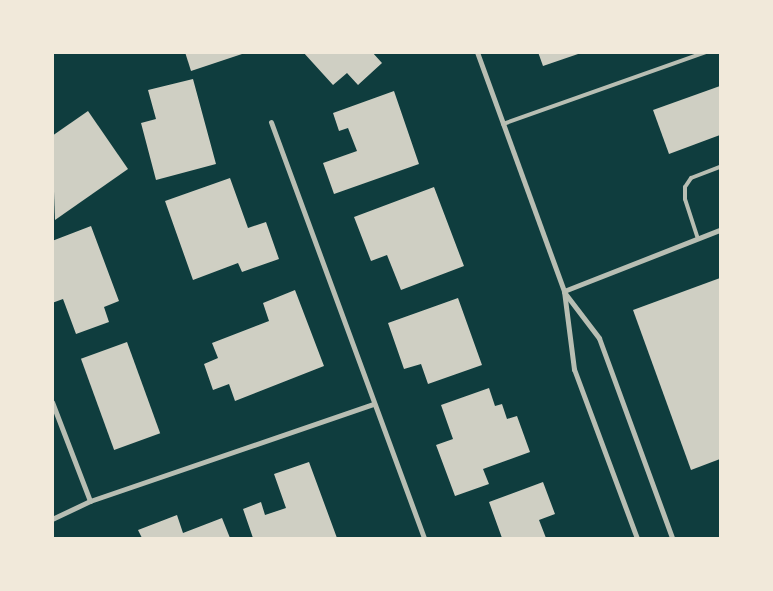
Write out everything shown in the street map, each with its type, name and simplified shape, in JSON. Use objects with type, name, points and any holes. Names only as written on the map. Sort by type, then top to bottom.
[{"type":"street","points":[[477,52],[564,291],[574,369],[636,538]]},
{"type":"street","points":[[271,122],[373,404],[424,538]]},
{"type":"street","points":[[564,291],[720,230]]},
{"type":"street","points":[[564,291],[599,338],[672,538]]},
{"type":"street","points":[[52,402],[90,501]]},
{"type":"street","points":[[52,519],[90,501],[373,404]]},
{"type":"lane","points":[[503,124],[706,52]]},
{"type":"lane","points":[[698,239],[685,199],[685,187],[691,178],[720,167]]},
{"type":"building","points":[[185,52],[245,52],[245,53],[191,71]]},
{"type":"building","points":[[303,52],[372,52],[382,63],[358,85],[347,73],[333,85]]},
{"type":"building","points":[[538,52],[581,52],[581,53],[543,66]]},
{"type":"building","points":[[193,79],[216,164],[156,180],[141,123],[156,119],[148,90]]},
{"type":"building","points":[[720,86],[720,135],[669,154],[653,110]]},
{"type":"building","points":[[394,91],[419,164],[334,194],[323,163],[357,151],[348,128],[339,131],[333,113]]},
{"type":"building","points":[[88,111],[128,169],[55,220],[52,136]]},
{"type":"building","points":[[230,178],[248,228],[266,222],[279,259],[242,272],[238,263],[193,280],[165,201]]},
{"type":"building","points":[[434,187],[464,266],[401,290],[387,255],[371,261],[354,217]]},
{"type":"building","points":[[91,226],[119,301],[104,307],[109,322],[76,334],[63,299],[52,303],[52,241]]},
{"type":"building","points":[[720,278],[720,459],[691,470],[633,310]]},
{"type":"building","points":[[295,290],[324,366],[235,401],[229,384],[213,390],[204,364],[218,358],[212,343],[269,321],[263,303]]},
{"type":"building","points":[[458,298],[482,365],[428,384],[421,364],[404,369],[388,323]]},
{"type":"building","points":[[127,342],[160,433],[114,450],[81,359]]},
{"type":"building","points":[[489,388],[495,406],[502,404],[507,419],[517,416],[530,452],[483,469],[489,484],[455,496],[436,445],[453,439],[441,405]]},
{"type":"building","points":[[309,462],[337,538],[253,538],[243,509],[261,502],[265,515],[286,508],[274,474]]},
{"type":"building","points":[[543,482],[555,514],[539,520],[546,538],[502,538],[489,502]]},
{"type":"building","points":[[177,515],[183,533],[222,518],[230,538],[142,538],[138,530]]}]
